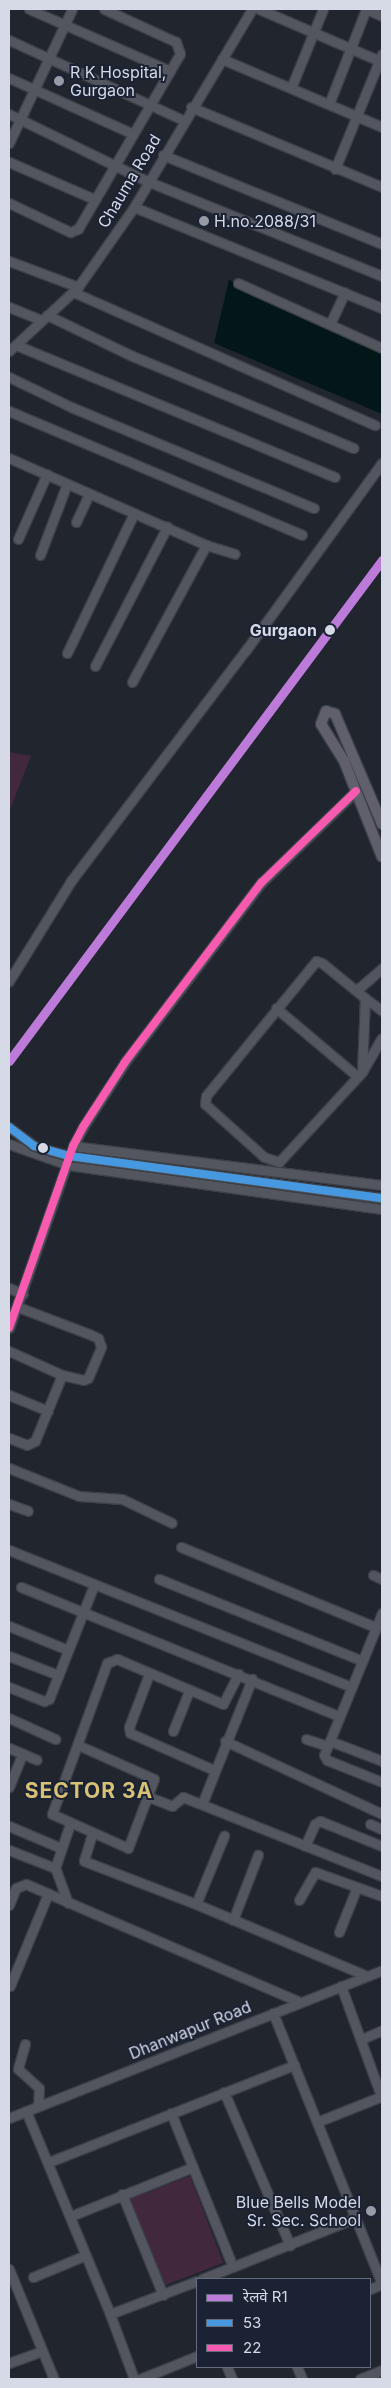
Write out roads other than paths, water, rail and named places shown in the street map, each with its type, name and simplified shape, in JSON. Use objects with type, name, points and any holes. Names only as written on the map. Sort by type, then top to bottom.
[{"type":"main road","points":[[382,824],[335,714],[326,711],[321,724],[344,761],[382,857]]},
{"type":"street","points":[[29,9],[65,23],[170,71]]},
{"type":"street","points":[[9,143],[32,88],[72,9]]},
{"type":"street","points":[[9,203],[70,232],[78,228],[114,163],[134,134],[148,105],[180,54],[176,42],[104,9]]},
{"type":"street","name":"Chauma Road","points":[[12,348],[75,290],[134,207],[183,120],[252,9]]},
{"type":"street","points":[[259,9],[350,49],[381,59],[335,169]]},
{"type":"street","points":[[291,88],[324,9]]},
{"type":"street","points":[[329,104],[366,9],[382,16]]},
{"type":"street","points":[[9,40],[183,120]]},
{"type":"street","points":[[222,59],[382,127]]},
{"type":"street","points":[[9,78],[134,134]]},
{"type":"street","points":[[191,107],[335,169],[382,187]]},
{"type":"street","points":[[9,114],[114,163],[147,181],[382,276]]},
{"type":"street","points":[[163,156],[382,244]]},
{"type":"street","points":[[9,162],[94,199]]},
{"type":"street","points":[[134,207],[382,308]]},
{"type":"street","points":[[9,261],[375,425]]},
{"type":"street","points":[[238,283],[382,348]]},
{"type":"street","points":[[330,324],[345,292]]},
{"type":"street","points":[[9,307],[44,318],[353,448]]},
{"type":"street","points":[[12,348],[335,477]]},
{"type":"street","points":[[9,377],[94,417],[314,508]]},
{"type":"street","points":[[9,411],[302,535]]},
{"type":"street","points":[[9,458],[206,544],[235,554]]},
{"type":"street","points":[[9,981],[77,873],[240,658],[382,463]]},
{"type":"street","points":[[18,539],[47,474]]},
{"type":"street","points":[[40,555],[67,484]]},
{"type":"street","points":[[76,522],[89,494]]},
{"type":"street","points":[[67,653],[134,513]]},
{"type":"street","points":[[95,666],[167,527]]},
{"type":"street","points":[[132,682],[206,544]]},
{"type":"street","points":[[9,1328],[23,1294],[73,1146],[125,1062],[261,883],[356,791]]},
{"type":"street","points":[[382,1011],[322,962],[316,961],[206,1096],[205,1104],[264,1157],[279,1162],[285,1159],[360,1075],[382,1038]]},
{"type":"street","points":[[357,990],[382,968]]},
{"type":"street","points":[[360,1075],[365,998]]},
{"type":"street","points":[[276,1008],[360,1075]]},
{"type":"street","points":[[9,1127],[34,1146],[87,1159],[382,1198]]},
{"type":"street","points":[[9,1144],[68,1165],[382,1209]]},
{"type":"street","points":[[73,1146],[382,1185]]},
{"type":"street","points":[[9,1288],[23,1294]]},
{"type":"street","points":[[9,1351],[62,1375],[83,1380],[88,1378],[101,1342],[89,1334],[18,1307]]},
{"type":"street","points":[[9,1438],[32,1444],[62,1375]]},
{"type":"street","points":[[9,1395],[48,1410]]},
{"type":"street","points":[[9,1468],[78,1496],[122,1499],[172,1523]]},
{"type":"street","points":[[9,1504],[28,1511]]},
{"type":"street","points":[[181,1547],[375,1627]]},
{"type":"street","points":[[9,1550],[351,1687]]},
{"type":"street","points":[[160,1579],[361,1660]]},
{"type":"street","points":[[9,1687],[47,1701],[94,1585]]},
{"type":"street","points":[[21,1587],[340,1716]]},
{"type":"street","points":[[382,1613],[361,1660],[324,1755],[327,1760],[382,1782]]},
{"type":"street","points":[[9,1626],[68,1650]]},
{"type":"street","points":[[9,1656],[58,1675]]},
{"type":"street","points":[[78,1745],[152,1776],[155,1783],[128,1848],[92,1834],[52,1814],[109,1659],[116,1659],[223,1704],[238,1674]]},
{"type":"street","points":[[149,1674],[129,1727],[130,1734],[214,1770]]},
{"type":"street","points":[[202,1804],[225,1741],[252,1680]]},
{"type":"street","points":[[173,1731],[189,1691]]},
{"type":"street","points":[[9,1718],[55,1739]]},
{"type":"street","points":[[306,1738],[329,1743],[382,1761]]},
{"type":"street","points":[[225,1741],[382,1814]]},
{"type":"street","points":[[9,1748],[37,1760]]},
{"type":"street","points":[[9,1786],[22,1754]]},
{"type":"street","points":[[149,1797],[168,1806],[176,1804],[180,1797],[202,1804],[382,1876]]},
{"type":"street","points":[[305,1846],[315,1824],[320,1821],[382,1846]]},
{"type":"street","points":[[68,1903],[55,1868],[70,1824]]},
{"type":"street","points":[[370,1824],[382,1829]]},
{"type":"street","points":[[9,1826],[61,1848]]},
{"type":"street","points":[[92,1834],[84,1861],[196,1904],[367,1976]]},
{"type":"street","points":[[196,1904],[224,1836]]},
{"type":"street","points":[[9,1850],[55,1868]]},
{"type":"street","points":[[233,1920],[258,1855]]},
{"type":"street","points":[[299,1900],[315,1872],[382,1896]]},
{"type":"street","points":[[9,1905],[20,1884],[48,1894],[298,2001]]},
{"type":"street","points":[[339,1932],[357,1887]]},
{"type":"street","points":[[10,1986],[48,1894]]},
{"type":"street","name":"Dhanwapur Road","points":[[9,2118],[298,2001],[382,1970]]},
{"type":"street","points":[[317,2122],[382,2096],[341,1986]]},
{"type":"street","points":[[274,2012],[382,2284]]},
{"type":"street","points":[[362,2039],[382,2030]]},
{"type":"street","points":[[25,2044],[18,2069],[39,2088],[38,2106]]},
{"type":"street","points":[[49,2162],[294,2065]]},
{"type":"street","points":[[224,2092],[290,2245]]},
{"type":"street","points":[[26,2111],[71,2216],[134,2379]]},
{"type":"street","points":[[171,2114],[233,2267]]},
{"type":"street","points":[[71,2216],[193,2167]]},
{"type":"street","points":[[122,2194],[163,2295]]},
{"type":"street","points":[[205,2278],[355,2218]]},
{"type":"street","points":[[33,2277],[86,2255]]},
{"type":"street","points":[[9,2269],[54,2379]]},
{"type":"street","points":[[110,2314],[196,2281]]},
{"type":"street","points":[[9,2363],[42,2351]]},
{"type":"street","points":[[140,2379],[196,2356]]},
{"type":"street","points":[[360,2379],[382,2370]]},
{"type":"rail line","name":"R1","points":[[9,1061],[382,560]]},
{"type":"place","name":"R K Hospital, Gurgaon","points":[[59,81]]},
{"type":"place","name":"H.no.2088/31","points":[[204,221]]},
{"type":"place","name":"Gurgaon","points":[[330,630]]},
{"type":"place","name":"Blue Bells Model Sr. Sec. School","points":[[371,2211]]},
{"type":"district","name":"SECTOR 3A","points":[[89,1791]]}]
